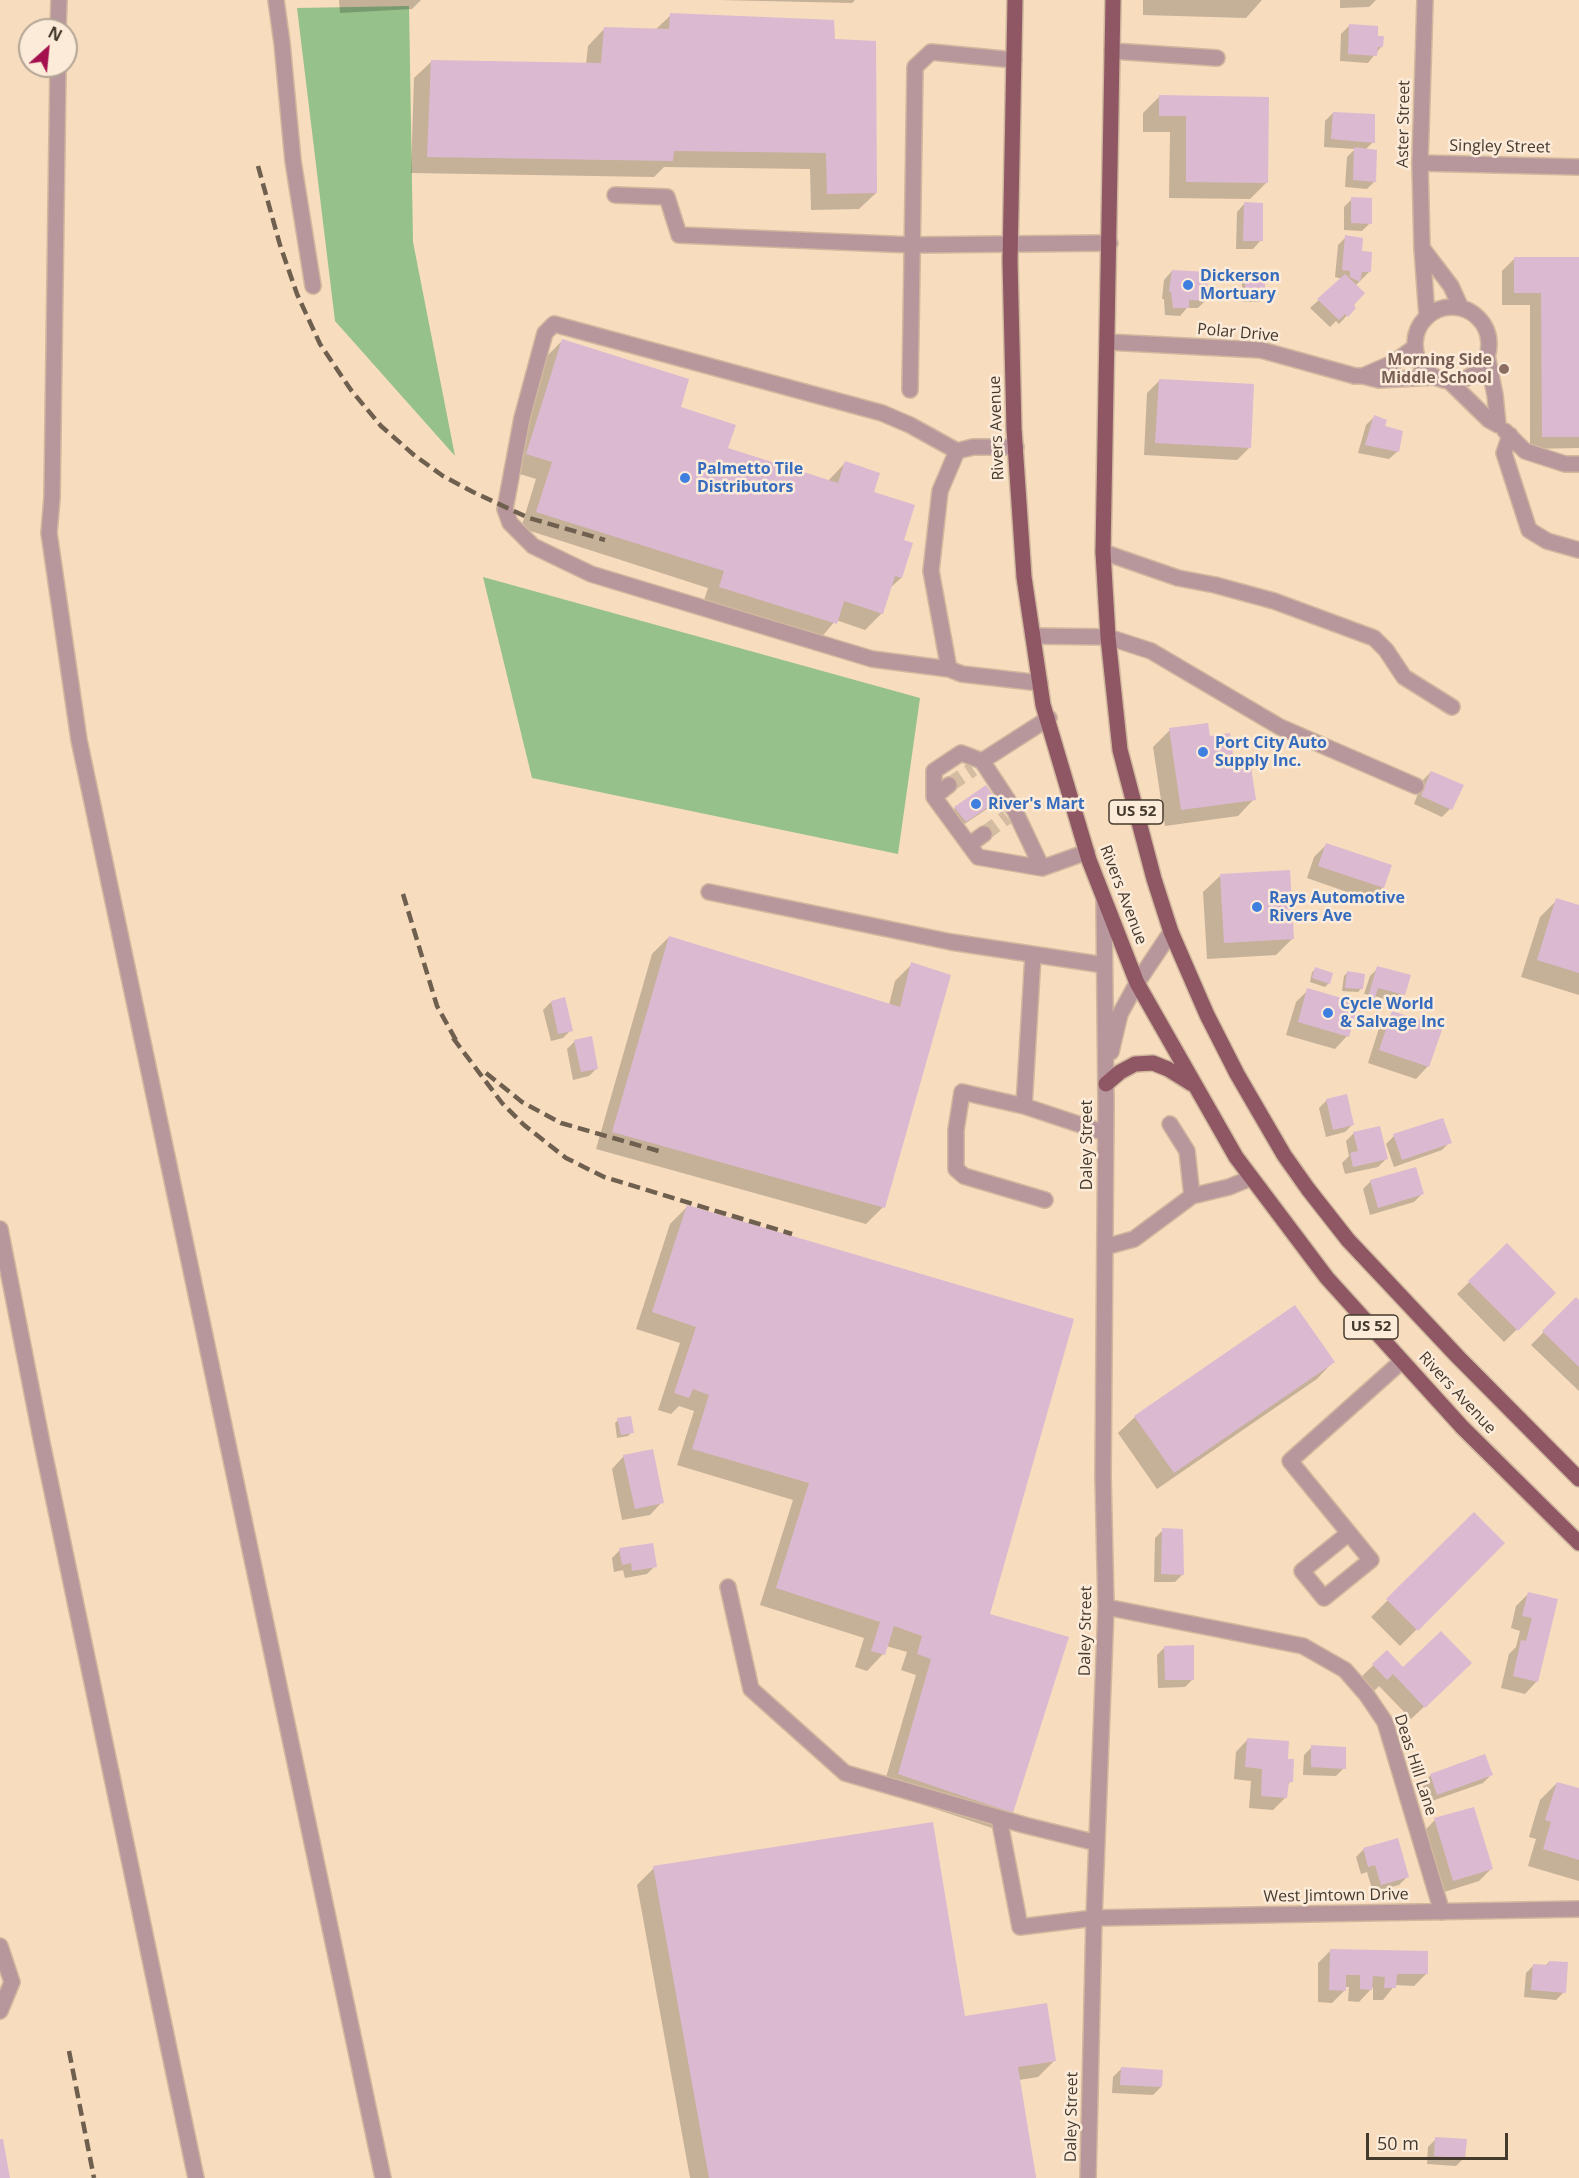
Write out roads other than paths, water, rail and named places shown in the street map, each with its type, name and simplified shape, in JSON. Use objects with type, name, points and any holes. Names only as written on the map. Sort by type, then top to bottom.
[{"type":"main road","name":"Rivers Avenue","points":[[1015,0],[1011,243],[1016,447],[1024,577],[1043,705],[1049,718],[1087,852],[1137,983],[1236,1157],[1327,1278],[1462,1427],[1579,1543]]},
{"type":"main road","name":"Rivers Avenue","points":[[1112,2],[1110,243],[1103,552],[1108,637],[1120,750],[1154,879],[1172,932],[1207,1015],[1237,1074],[1284,1155],[1308,1189],[1348,1240],[1458,1357],[1579,1479]]},
{"type":"main road","points":[[1106,1084],[1120,1072],[1136,1064],[1153,1063],[1168,1069],[1195,1086]]},
{"type":"street","points":[[58,18],[59,0]]},
{"type":"street","points":[[276,0],[293,161],[313,286]]},
{"type":"street","name":"Aster Street","points":[[1425,0],[1420,163],[1422,248],[1427,316]]},
{"type":"street","points":[[1112,51],[1217,58]]},
{"type":"street","points":[[910,390],[915,67],[930,52],[1014,60]]},
{"type":"street","points":[[58,78],[52,498],[49,533],[79,740],[383,2178]]},
{"type":"street","name":"Singley Street","points":[[1420,163],[1579,167]]},
{"type":"street","points":[[615,195],[667,197],[679,235],[912,245],[1110,243]]},
{"type":"street","points":[[1422,248],[1452,286],[1461,308]]},
{"type":"street","points":[[1442,379],[1460,380],[1472,375],[1487,355],[1489,342],[1486,331],[1472,312],[1461,308],[1449,307],[1437,310],[1420,324],[1415,348],[1422,364],[1504,430],[1525,451],[1565,464],[1579,464]]},
{"type":"street","points":[[1016,447],[973,447],[957,451],[910,425],[882,413],[554,324],[545,333],[536,365],[522,418],[505,509],[510,523],[533,546],[591,574],[872,660],[1040,683]]},
{"type":"street","name":"Polar Drive","points":[[1107,342],[1261,350],[1355,376],[1379,380],[1442,379]]},
{"type":"street","points":[[1363,376],[1393,363],[1415,348]]},
{"type":"street","points":[[1487,355],[1504,430],[1504,453],[1529,530],[1547,541],[1579,550]]},
{"type":"street","points":[[949,669],[931,570],[940,491],[957,451]]},
{"type":"street","points":[[1103,552],[1178,578],[1215,585],[1274,601],[1374,638],[1386,650],[1404,677],[1452,707]]},
{"type":"street","points":[[1033,636],[1108,637],[1151,651],[1280,728],[1416,786]]},
{"type":"street","points":[[978,765],[1049,718]]},
{"type":"street","points":[[1042,868],[1011,814],[978,765],[961,753],[934,771],[934,797],[978,857],[1042,868],[1087,852]]},
{"type":"street","points":[[934,797],[949,785]]},
{"type":"street","points":[[969,844],[984,834]]},
{"type":"street","points":[[709,892],[951,942],[1104,965]]},
{"type":"street","name":"Daley Street","points":[[1088,2178],[1094,1918],[1106,1607],[1103,1476],[1106,1133],[1104,897]]},
{"type":"street","name":"Daley Street","points":[[1106,1084],[1120,1014],[1137,983],[1172,932]]},
{"type":"street","points":[[1024,1106],[1033,955]]},
{"type":"street","points":[[1045,1200],[964,1176],[956,1169],[956,1130],[962,1092],[1024,1106],[1106,1133]]},
{"type":"street","points":[[1170,1124],[1186,1151],[1192,1196]]},
{"type":"street","points":[[1105,1247],[1134,1239],[1192,1196],[1229,1187],[1251,1178]]},
{"type":"street","points":[[0,1229],[42,1443],[196,2178]]},
{"type":"street","points":[[1349,1533],[1302,1571],[1324,1598],[1371,1560],[1349,1533],[1290,1461],[1402,1361]]},
{"type":"street","points":[[728,1587],[751,1689],[845,1773],[999,1818],[1097,1843]]},
{"type":"street","name":"Deas Hill Lane","points":[[1106,1607],[1303,1646],[1345,1670],[1366,1694],[1385,1722],[1442,1912]]},
{"type":"street","name":"West Jimtown Drive","points":[[999,1818],[1020,1927],[1094,1918],[1579,1908]]},
{"type":"street","points":[[0,1946],[12,1982],[0,2011]]},
{"type":"tunnel","points":[[949,785],[973,769]]},
{"type":"tunnel","points":[[984,834],[1007,817]]},
{"type":"railway","points":[[258,166],[280,245],[297,294],[320,344],[351,390],[381,426],[414,455],[443,476],[473,492],[529,518],[605,540]]},
{"type":"railway","points":[[403,894],[437,1006],[457,1042]]},
{"type":"railway","points":[[453,1038],[502,1103],[524,1125],[566,1158],[604,1177],[792,1234]]},
{"type":"railway","points":[[486,1073],[522,1102],[561,1123],[662,1152]]},
{"type":"railway","points":[[69,2051],[94,2178]]},
{"type":"place","name":"Dickerson Mortuary","points":[[1188,285]]},
{"type":"place","name":"Morning Side Middle School","points":[[1504,369]]},
{"type":"place","name":"Palmetto Tile Distributors","points":[[685,478]]},
{"type":"place","name":"Port City Auto Supply Inc.","points":[[1203,752]]},
{"type":"place","name":"River's Mart","points":[[976,804]]},
{"type":"place","name":"Rays Automotive Rivers Ave","points":[[1257,907]]},
{"type":"place","name":"Cycle World & Salvage Inc","points":[[1328,1013]]}]
